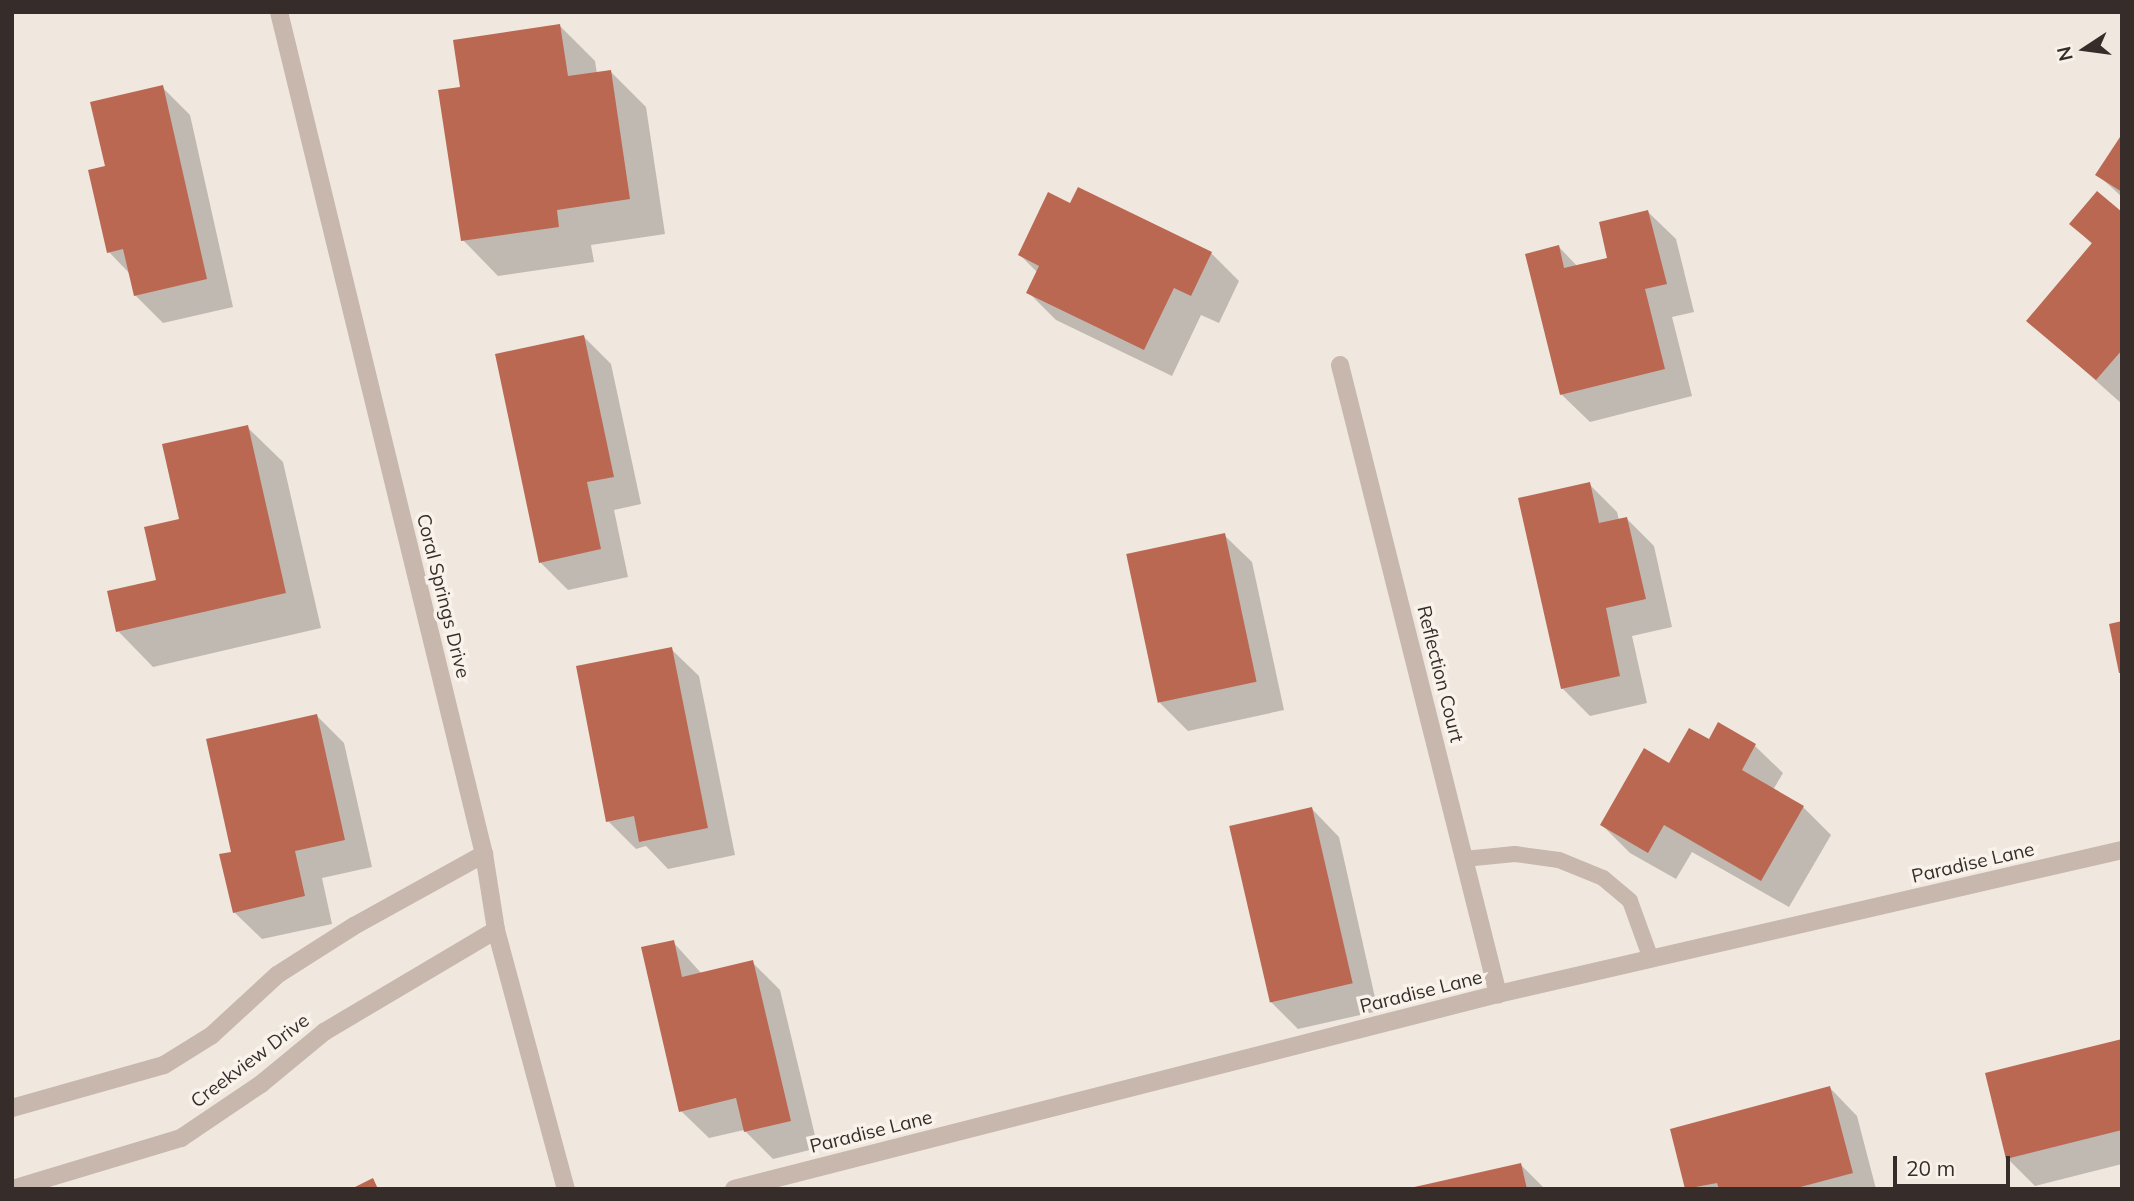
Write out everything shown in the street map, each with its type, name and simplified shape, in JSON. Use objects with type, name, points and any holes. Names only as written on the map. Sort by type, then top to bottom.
[{"type":"street","name":"Coral Springs Drive","points":[[279,12],[484,854],[496,930],[566,1189]]},
{"type":"street","name":"Reflection Court","points":[[1340,365],[1498,994]]},
{"type":"street","name":"Paradise Lane","points":[[734,1189],[1498,994],[2122,850]]},
{"type":"street","points":[[12,1108],[164,1065],[212,1035],[277,975],[354,926],[484,854]]},
{"type":"street","name":"Creekview Drive","points":[[12,1189],[181,1138],[261,1084],[324,1031],[496,930]]},
{"type":"lane","points":[[1464,859],[1515,855],[1559,860],[1603,878],[1630,901],[1651,959]]},
{"type":"building","points":[[560,24],[568,76],[611,70],[630,199],[557,210],[559,227],[461,241],[438,90],[460,87],[453,40]]},
{"type":"building","points":[[163,85],[207,279],[134,296],[123,249],[107,253],[88,170],[105,166],[90,102]]},
{"type":"building","points":[[2122,134],[2122,192],[2095,175]]},
{"type":"building","points":[[1078,187],[1212,252],[1191,296],[1174,288],[1144,350],[1026,293],[1039,266],[1018,255],[1048,192],[1070,203]]},
{"type":"building","points":[[2097,191],[2122,212],[2122,350],[2096,380],[2026,321],[2092,243],[2069,224]]},
{"type":"building","points":[[1648,210],[1667,284],[1645,289],[1665,369],[1560,395],[1525,254],[1559,245],[1564,268],[1607,258],[1599,222]]},
{"type":"building","points":[[584,335],[614,477],[587,482],[601,549],[539,563],[495,354]]},
{"type":"building","points":[[248,425],[286,593],[116,632],[107,591],[156,580],[144,527],[179,519],[162,444]]},
{"type":"building","points":[[1590,482],[1599,523],[1627,517],[1646,599],[1606,608],[1620,676],[1561,689],[1518,498]]},
{"type":"building","points":[[1225,533],[1257,682],[1158,703],[1126,554]]},
{"type":"building","points":[[2122,621],[2122,673],[2119,673],[2109,624]]},
{"type":"building","points":[[672,647],[708,828],[639,842],[634,816],[606,822],[576,666]]},
{"type":"building","points":[[317,714],[345,840],[295,851],[305,896],[233,913],[219,854],[231,852],[206,739]]},
{"type":"building","points":[[1718,722],[1756,744],[1742,770],[1804,806],[1761,881],[1664,825],[1648,853],[1600,825],[1644,748],[1669,763],[1689,728],[1709,739]]},
{"type":"building","points":[[1312,807],[1353,983],[1270,1002],[1229,826]]},
{"type":"building","points":[[674,940],[682,977],[753,960],[791,1121],[744,1132],[736,1098],[679,1112],[641,947]]},
{"type":"building","points":[[2122,1039],[2122,1130],[2006,1159],[1985,1073]]},
{"type":"building","points":[[1830,1086],[1853,1173],[1793,1189],[1719,1189],[1717,1183],[1685,1189],[1670,1129]]},
{"type":"building","points":[[1521,1163],[1527,1189],[1410,1189],[1410,1188]]},
{"type":"building","points":[[373,1178],[378,1189],[351,1189]]}]
